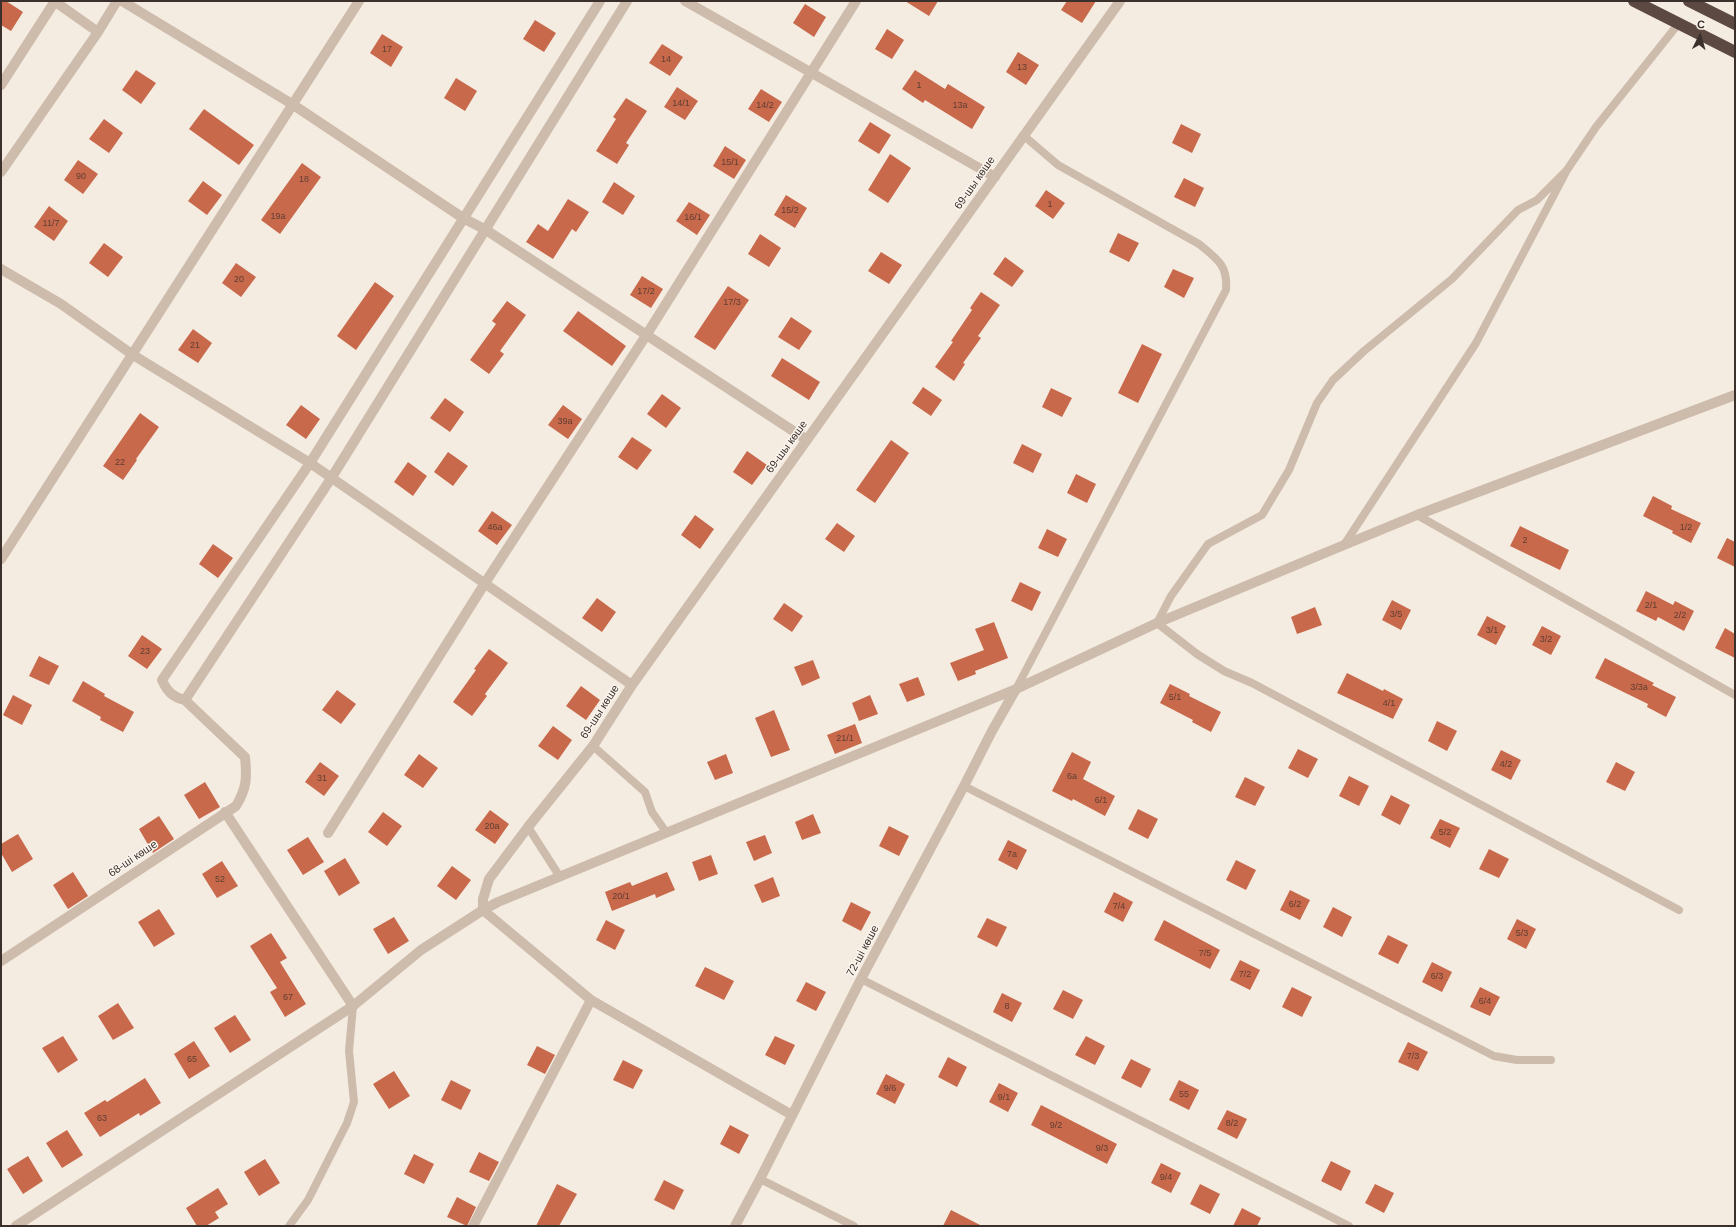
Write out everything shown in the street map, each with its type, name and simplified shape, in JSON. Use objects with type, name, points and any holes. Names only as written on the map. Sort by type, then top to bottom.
[{"type":"highway","points":[[1634,1],[1735,52]]},
{"type":"highway","points":[[1689,1],[1735,24]]},
{"type":"street","points":[[1,84],[55,1],[98,32]]},
{"type":"street","points":[[1,172],[118,1]]},
{"type":"street","points":[[122,1],[292,104],[463,218],[486,230],[807,440]]},
{"type":"street","points":[[1,559],[359,1]]},
{"type":"street","points":[[600,1],[310,463],[162,680],[167,691],[176,698],[185,700],[332,477],[627,1]]},
{"type":"street","points":[[685,1],[809,73],[995,177]]},
{"type":"street","points":[[328,833],[485,583],[647,334],[809,73],[856,1]]},
{"type":"street","name":"69-шы көше","points":[[483,910],[483,899],[489,879],[528,826],[593,746],[632,685],[1120,1]]},
{"type":"street","points":[[1,268],[60,304],[133,355],[332,477],[632,685]]},
{"type":"street","points":[[16,1226],[353,1006],[421,950],[483,910],[666,832],[1016,689],[1157,623],[1416,515],[1735,395]]},
{"type":"street","name":"72-ші көше","points":[[735,1226],[861,979],[992,731],[1016,689]]},
{"type":"street","name":"68-ші көше","points":[[1,961],[236,806],[243,794],[247,777],[245,756],[185,700]]},
{"type":"street","points":[[225,812],[353,1006]]},
{"type":"street","points":[[483,910],[591,1000],[792,1115]]},
{"type":"street","points":[[473,1226],[591,1000]]},
{"type":"lane","points":[[1344,545],[1476,343],[1567,170],[1596,127],[1679,23]]},
{"type":"lane","points":[[1016,689],[1226,290],[1227,279],[1224,267],[1198,244],[1058,165],[1023,135]]},
{"type":"lane","points":[[1567,170],[1537,200],[1518,210],[1452,279],[1364,351],[1333,380],[1317,403],[1289,470],[1262,515],[1208,544],[1171,596],[1157,623],[1197,654],[1224,671],[1252,683],[1678,910]]},
{"type":"lane","points":[[1416,515],[1735,695]]},
{"type":"lane","points":[[593,746],[645,792],[652,812],[666,832]]},
{"type":"lane","points":[[964,786],[1494,1056],[1517,1060],[1552,1060]]},
{"type":"lane","points":[[528,826],[560,877]]},
{"type":"lane","points":[[861,979],[1349,1226]]},
{"type":"lane","points":[[289,1226],[308,1200],[347,1123],[354,1102],[349,1051],[353,1006]]},
{"type":"lane","points":[[760,1179],[854,1226]]},
{"type":"building","points":[[1,1],[6,1],[23,12],[11,31],[1,25]]},
{"type":"building","points":[[905,1],[938,1],[929,16]]},
{"type":"building","points":[[1067,1],[1096,1],[1082,23],[1061,10]]},
{"type":"building","points":[[805,4],[826,17],[814,37],[793,23]]},
{"type":"building","points":[[535,20],[556,33],[544,52],[523,39]]},
{"type":"building","points":[[887,29],[904,40],[892,59],[875,49]]},
{"type":"building","points":[[382,34],[403,47],[391,67],[370,53]]},
{"type":"building","points":[[662,44],[683,57],[670,76],[649,63]]},
{"type":"building","points":[[1018,52],[1039,65],[1026,85],[1006,72]]},
{"type":"building","points":[[136,70],[156,83],[141,104],[122,90]]},
{"type":"building","points":[[915,70],[945,89],[948,84],[985,107],[972,129],[925,100],[923,103],[902,89]]},
{"type":"building","points":[[456,78],[477,91],[465,111],[444,98]]},
{"type":"building","points":[[677,87],[698,101],[685,120],[664,107]]},
{"type":"building","points":[[761,89],[782,102],[769,122],[748,109]]},
{"type":"building","points":[[626,98],[647,111],[626,143],[629,145],[617,164],[596,151],[616,119],[613,117]]},
{"type":"building","points":[[204,109],[254,145],[239,165],[189,129]]},
{"type":"building","points":[[104,119],[123,133],[109,153],[89,139]]},
{"type":"building","points":[[870,122],[891,135],[879,154],[858,141]]},
{"type":"building","points":[[1181,124],[1201,134],[1192,153],[1172,143]]},
{"type":"building","points":[[725,146],[746,160],[734,179],[713,166]]},
{"type":"building","points":[[890,154],[911,168],[888,203],[868,190]]},
{"type":"building","points":[[78,160],[98,174],[83,194],[64,180]]},
{"type":"building","points":[[302,163],[321,177],[280,234],[261,220]]},
{"type":"building","points":[[1184,178],[1204,188],[1195,207],[1174,197]]},
{"type":"building","points":[[203,181],[222,195],[207,215],[188,201]]},
{"type":"building","points":[[614,182],[635,196],[623,215],[602,202]]},
{"type":"building","points":[[1046,190],[1065,203],[1053,219],[1035,206]]},
{"type":"building","points":[[786,195],[807,208],[795,228],[774,215]]},
{"type":"building","points":[[568,199],[589,212],[576,232],[572,229],[553,259],[526,242],[538,224],[548,231]]},
{"type":"building","points":[[689,202],[710,215],[697,235],[676,221]]},
{"type":"building","points":[[49,206],[68,221],[54,241],[34,227]]},
{"type":"building","points":[[1118,233],[1139,243],[1129,262],[1109,252]]},
{"type":"building","points":[[760,234],[781,248],[769,267],[748,254]]},
{"type":"building","points":[[104,243],[123,257],[108,277],[89,263]]},
{"type":"building","points":[[881,252],[902,265],[889,284],[868,271]]},
{"type":"building","points":[[1005,257],[1024,271],[1012,287],[993,274]]},
{"type":"building","points":[[236,263],[256,277],[241,297],[222,283]]},
{"type":"building","points":[[1173,269],[1194,278],[1184,298],[1164,287]]},
{"type":"building","points":[[642,276],[663,289],[651,308],[630,295]]},
{"type":"building","points":[[375,282],[394,296],[356,350],[337,336]]},
{"type":"building","points":[[728,286],[749,300],[715,350],[694,337]]},
{"type":"building","points":[[981,292],[1000,305],[978,336],[981,338],[963,363],[965,364],[954,381],[935,367],[953,342],[951,341],[972,310],[970,308]]},
{"type":"building","points":[[507,301],[526,315],[500,351],[504,354],[489,374],[470,360],[496,324],[492,321]]},
{"type":"building","points":[[578,311],[626,346],[612,366],[563,331]]},
{"type":"building","points":[[791,317],[812,331],[799,350],[778,337]]},
{"type":"building","points":[[193,329],[212,343],[198,363],[178,350]]},
{"type":"building","points":[[1142,344],[1162,354],[1138,403],[1118,393]]},
{"type":"building","points":[[782,358],[820,382],[809,400],[771,376]]},
{"type":"building","points":[[923,387],[942,400],[931,416],[912,403]]},
{"type":"building","points":[[1051,388],[1072,398],[1062,417],[1042,407]]},
{"type":"building","points":[[662,394],[681,408],[666,428],[647,414]]},
{"type":"building","points":[[445,398],[464,412],[450,432],[430,418]]},
{"type":"building","points":[[301,405],[320,419],[306,439],[286,425]]},
{"type":"building","points":[[563,405],[582,419],[568,439],[548,425]]},
{"type":"building","points":[[140,413],[159,427],[123,480],[103,466]]},
{"type":"building","points":[[632,437],[652,450],[637,470],[618,457]]},
{"type":"building","points":[[891,440],[909,453],[875,503],[856,490]]},
{"type":"building","points":[[1022,444],[1042,454],[1033,473],[1013,463]]},
{"type":"building","points":[[747,451],[767,465],[752,485],[733,472]]},
{"type":"building","points":[[448,452],[468,466],[453,486],[434,472]]},
{"type":"building","points":[[408,462],[427,476],[413,496],[394,482]]},
{"type":"building","points":[[1076,474],[1096,484],[1087,503],[1067,493]]},
{"type":"building","points":[[1653,496],[1672,506],[1671,509],[1701,523],[1691,543],[1672,533],[1673,531],[1643,516]]},
{"type":"building","points":[[492,511],[512,525],[497,545],[478,531]]},
{"type":"building","points":[[695,515],[714,529],[700,549],[681,535]]},
{"type":"building","points":[[837,523],[855,536],[844,552],[825,539]]},
{"type":"building","points":[[1520,526],[1569,550],[1560,570],[1510,546]]},
{"type":"building","points":[[1047,529],[1067,539],[1058,557],[1038,548]]},
{"type":"building","points":[[1727,538],[1735,542],[1735,567],[1717,558]]},
{"type":"building","points":[[213,544],[233,558],[218,578],[199,564]]},
{"type":"building","points":[[1020,582],[1041,592],[1032,611],[1011,601]]},
{"type":"building","points":[[1646,591],[1673,605],[1675,601],[1694,611],[1684,631],[1658,617],[1656,621],[1636,611]]},
{"type":"building","points":[[597,598],[616,612],[602,632],[582,618]]},
{"type":"building","points":[[1392,600],[1411,610],[1401,630],[1382,620]]},
{"type":"building","points":[[784,603],[803,616],[792,632],[773,619]]},
{"type":"building","points":[[1315,607],[1322,625],[1297,634],[1291,617]]},
{"type":"building","points":[[1487,616],[1506,626],[1496,645],[1477,635]]},
{"type":"building","points":[[994,622],[1008,658],[975,671],[976,674],[958,681],[950,663],[984,650],[975,629]]},
{"type":"building","points":[[1542,626],[1561,636],[1551,655],[1532,645]]},
{"type":"building","points":[[1725,628],[1735,634],[1735,658],[1715,648]]},
{"type":"building","points":[[142,635],[162,649],[147,669],[128,656]]},
{"type":"building","points":[[489,649],[508,663],[485,694],[487,696],[472,716],[453,702]]},
{"type":"building","points":[[39,656],[59,666],[49,685],[29,676]]},
{"type":"building","points":[[1605,658],[1654,683],[1652,685],[1676,697],[1666,717],[1647,707],[1648,704],[1595,678]]},
{"type":"building","points":[[813,660],[820,678],[802,686],[794,667]]},
{"type":"building","points":[[1347,673],[1403,699],[1393,719],[1337,693]]},
{"type":"building","points":[[918,677],[925,695],[907,702],[899,684]]},
{"type":"building","points":[[83,681],[105,694],[104,696],[134,712],[123,732],[100,720],[101,717],[72,701]]},
{"type":"building","points":[[1170,684],[1190,694],[1189,696],[1221,712],[1211,732],[1192,722],[1193,720],[1160,703]]},
{"type":"building","points":[[581,686],[600,700],[586,720],[566,706]]},
{"type":"building","points":[[337,690],[356,704],[341,724],[322,710]]},
{"type":"building","points":[[13,695],[32,705],[22,725],[3,715]]},
{"type":"building","points":[[870,695],[878,714],[859,721],[852,703]]},
{"type":"building","points":[[774,710],[790,750],[771,757],[755,718]]},
{"type":"building","points":[[1437,721],[1457,731],[1447,751],[1428,741]]},
{"type":"building","points":[[855,724],[862,743],[835,754],[827,735]]},
{"type":"building","points":[[553,726],[572,740],[558,760],[538,746]]},
{"type":"building","points":[[1298,749],[1318,759],[1308,778],[1288,768]]},
{"type":"building","points":[[1501,750],[1521,760],[1511,780],[1491,770]]},
{"type":"building","points":[[1072,752],[1091,762],[1083,779],[1115,796],[1105,816],[1073,799],[1072,801],[1052,791]]},
{"type":"building","points":[[419,754],[438,768],[423,788],[404,775]]},
{"type":"building","points":[[726,754],[733,773],[715,780],[707,762]]},
{"type":"building","points":[[320,762],[339,776],[324,796],[305,782]]},
{"type":"building","points":[[1616,762],[1635,772],[1625,791],[1606,782]]},
{"type":"building","points":[[1349,776],[1369,786],[1359,806],[1339,796]]},
{"type":"building","points":[[1245,777],[1265,787],[1255,806],[1235,797]]},
{"type":"building","points":[[205,782],[220,807],[199,819],[184,795]]},
{"type":"building","points":[[1391,795],[1410,805],[1400,825],[1381,815]]},
{"type":"building","points":[[1138,809],[1158,819],[1148,839],[1128,829]]},
{"type":"building","points":[[490,810],[509,824],[495,844],[475,830]]},
{"type":"building","points":[[383,812],[402,826],[387,846],[368,832]]},
{"type":"building","points":[[813,814],[821,833],[802,840],[795,822]]},
{"type":"building","points":[[159,816],[174,839],[153,853],[139,829]]},
{"type":"building","points":[[1440,819],[1460,828],[1450,848],[1430,838]]},
{"type":"building","points":[[889,826],[909,836],[899,856],[879,846]]},
{"type":"building","points":[[18,834],[33,859],[12,872],[1,853],[1,844]]},
{"type":"building","points":[[765,835],[772,853],[754,861],[746,842]]},
{"type":"building","points":[[308,837],[324,862],[303,875],[287,850]]},
{"type":"building","points":[[1008,840],[1027,850],[1017,870],[998,860]]},
{"type":"building","points":[[1489,849],[1509,859],[1499,878],[1479,869]]},
{"type":"building","points":[[711,855],[718,874],[699,881],[692,862]]},
{"type":"building","points":[[345,858],[360,883],[339,896],[324,871]]},
{"type":"building","points":[[1236,860],[1256,870],[1246,890],[1226,880]]},
{"type":"building","points":[[222,861],[238,886],[217,898],[202,874]]},
{"type":"building","points":[[452,866],[471,880],[456,900],[437,886]]},
{"type":"building","points":[[73,872],[88,896],[68,909],[53,885]]},
{"type":"building","points":[[667,872],[675,890],[656,898],[655,894],[612,911],[605,892],[630,882],[632,886]]},
{"type":"building","points":[[773,877],[780,896],[762,903],[754,885]]},
{"type":"building","points":[[1290,890],[1310,900],[1300,920],[1280,910]]},
{"type":"building","points":[[1114,892],[1133,902],[1123,922],[1104,912]]},
{"type":"building","points":[[851,902],[871,912],[861,931],[842,921]]},
{"type":"building","points":[[1333,907],[1352,917],[1342,937],[1323,927]]},
{"type":"building","points":[[159,909],[175,934],[154,947],[138,922]]},
{"type":"building","points":[[394,917],[409,941],[388,954],[373,929]]},
{"type":"building","points":[[987,918],[1007,927],[997,947],[977,937]]},
{"type":"building","points":[[1517,919],[1536,929],[1526,949],[1507,939]]},
{"type":"building","points":[[606,920],[625,930],[615,950],[596,940]]},
{"type":"building","points":[[1164,920],[1220,950],[1210,969],[1154,940]]},
{"type":"building","points":[[271,933],[287,958],[280,962],[306,1004],[285,1017],[270,992],[277,988],[250,946]]},
{"type":"building","points":[[1388,935],[1408,945],[1398,964],[1378,954]]},
{"type":"building","points":[[1240,960],[1260,970],[1250,990],[1230,980]]},
{"type":"building","points":[[1432,962],[1452,972],[1442,992],[1422,982]]},
{"type":"building","points":[[705,967],[734,981],[724,1000],[695,986]]},
{"type":"building","points":[[806,982],[826,992],[816,1011],[796,1001]]},
{"type":"building","points":[[1292,987],[1312,997],[1302,1017],[1282,1007]]},
{"type":"building","points":[[1480,987],[1500,997],[1490,1016],[1470,1007]]},
{"type":"building","points":[[1063,990],[1083,1000],[1073,1019],[1053,1009]]},
{"type":"building","points":[[1002,993],[1022,1003],[1012,1022],[993,1012]]},
{"type":"building","points":[[118,1003],[134,1028],[113,1040],[98,1016]]},
{"type":"building","points":[[235,1015],[251,1040],[230,1053],[214,1028]]},
{"type":"building","points":[[63,1036],[78,1060],[58,1073],[42,1048]]},
{"type":"building","points":[[775,1036],[795,1045],[785,1065],[765,1055]]},
{"type":"building","points":[[1086,1036],[1105,1046],[1095,1065],[1075,1055]]},
{"type":"building","points":[[194,1041],[210,1066],[189,1079],[174,1054]]},
{"type":"building","points":[[1408,1042],[1428,1052],[1418,1071],[1398,1062]]},
{"type":"building","points":[[537,1046],[555,1055],[545,1074],[527,1065]]},
{"type":"building","points":[[948,1057],[967,1067],[957,1087],[938,1077]]},
{"type":"building","points":[[1131,1059],[1151,1069],[1141,1088],[1121,1078]]},
{"type":"building","points":[[623,1060],[643,1070],[633,1089],[613,1080]]},
{"type":"building","points":[[394,1071],[410,1096],[389,1109],[373,1084]]},
{"type":"building","points":[[886,1074],[905,1084],[895,1104],[876,1094]]},
{"type":"building","points":[[145,1078],[161,1103],[140,1116],[139,1113],[100,1137],[84,1113],[105,1100],[107,1102]]},
{"type":"building","points":[[451,1080],[471,1090],[461,1110],[441,1100]]},
{"type":"building","points":[[1179,1080],[1199,1090],[1189,1110],[1169,1100]]},
{"type":"building","points":[[999,1083],[1018,1093],[1008,1112],[989,1102]]},
{"type":"building","points":[[1041,1105],[1117,1144],[1107,1164],[1031,1125]]},
{"type":"building","points":[[1227,1110],[1247,1119],[1237,1139],[1217,1129]]},
{"type":"building","points":[[730,1125],[749,1135],[739,1154],[720,1144]]},
{"type":"building","points":[[67,1130],[83,1155],[62,1168],[46,1143]]},
{"type":"building","points":[[479,1152],[499,1162],[489,1181],[469,1172]]},
{"type":"building","points":[[414,1154],[434,1164],[424,1184],[404,1174]]},
{"type":"building","points":[[28,1156],[43,1181],[23,1194],[7,1169]]},
{"type":"building","points":[[265,1159],[280,1183],[259,1196],[244,1172]]},
{"type":"building","points":[[1331,1161],[1351,1171],[1341,1191],[1321,1181]]},
{"type":"building","points":[[1161,1163],[1181,1173],[1171,1193],[1151,1183]]},
{"type":"building","points":[[664,1180],[684,1190],[674,1210],[654,1200]]},
{"type":"building","points":[[557,1184],[577,1194],[559,1226],[536,1226]]},
{"type":"building","points":[[1200,1184],[1220,1194],[1210,1214],[1190,1204]]},
{"type":"building","points":[[1375,1184],[1394,1193],[1384,1213],[1365,1203]]},
{"type":"building","points":[[218,1188],[228,1204],[215,1212],[219,1218],[206,1226],[197,1226],[186,1208]]},
{"type":"building","points":[[457,1197],[476,1207],[467,1226],[447,1217]]},
{"type":"building","points":[[1242,1208],[1261,1218],[1257,1226],[1233,1226]]},
{"type":"building","points":[[951,1210],[982,1226],[943,1226]]}]
